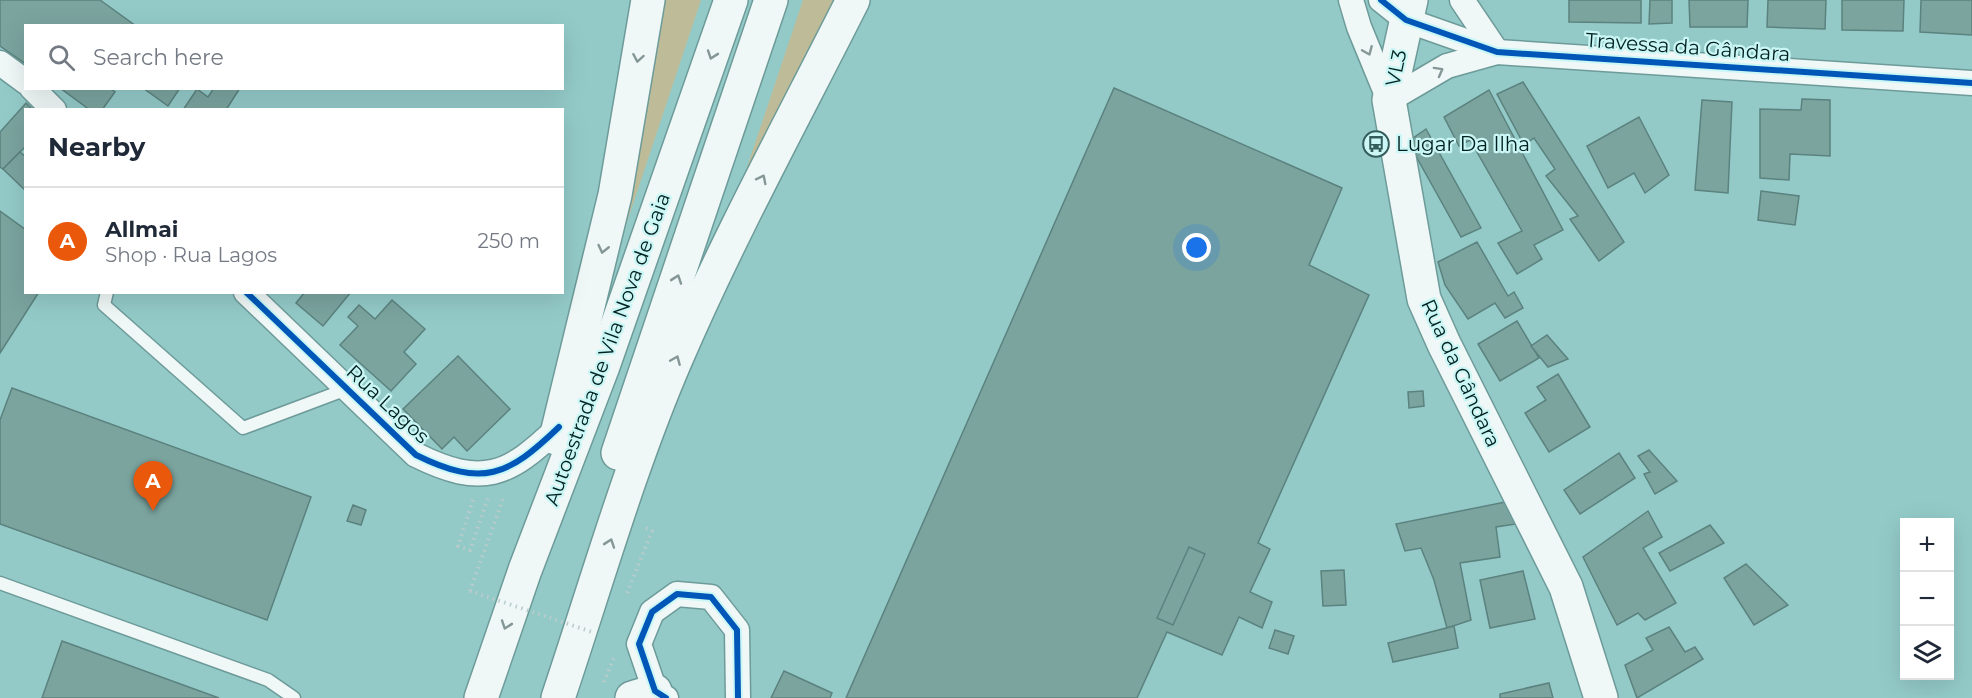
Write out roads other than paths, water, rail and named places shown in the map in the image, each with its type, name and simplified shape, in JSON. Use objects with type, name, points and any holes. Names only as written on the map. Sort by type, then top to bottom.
[{"type":"main road","points":[[525,570],[615,195],[648,0]]},
{"type":"main road","name":"Autoestrada de Vila Nova de Gaia","points":[[481,698],[525,570],[603,366],[731,0]]},
{"type":"main road","name":"Autoestrada de Vila Nova de Gaia","points":[[537,698],[771,0]]},
{"type":"main road","points":[[558,698],[636,465],[676,360],[735,231],[854,0]]},
{"type":"main road","name":"VL3","points":[[1389,100],[1408,10]]},
{"type":"main road","name":"Rua da Gândara","points":[[1389,100],[1424,298],[1444,344],[1566,587],[1601,698]]},
{"type":"street","name":"Rua da Gândara","points":[[1351,0],[1359,27],[1389,100]]},
{"type":"street","points":[[1381,0],[1408,10]]},
{"type":"street","points":[[1462,0],[1497,52]]},
{"type":"street","name":"Travessa da Gândara","points":[[1408,10],[1497,52]]},
{"type":"street","name":"Travessa da Gândara","points":[[1389,100],[1447,66],[1497,52],[1972,83]]},
{"type":"street","points":[[0,63],[24,81]]},
{"type":"street","points":[[34,90],[52,108]]},
{"type":"street","name":"Rua Lagos","points":[[248,294],[416,455],[443,468],[473,474],[503,470],[528,456],[559,427]]},
{"type":"street","points":[[651,696],[639,644],[652,612],[677,594],[711,597],[737,630],[738,698]]},
{"type":"lane","points":[[107,294],[104,305],[243,428],[347,389]]},
{"type":"lane","points":[[0,583],[268,680],[294,698]]},
{"type":"place","name":"Lugar Da Ilha","points":[[1376,144]]},
{"type":"place","name":"Allmai","points":[[153,511]]}]
